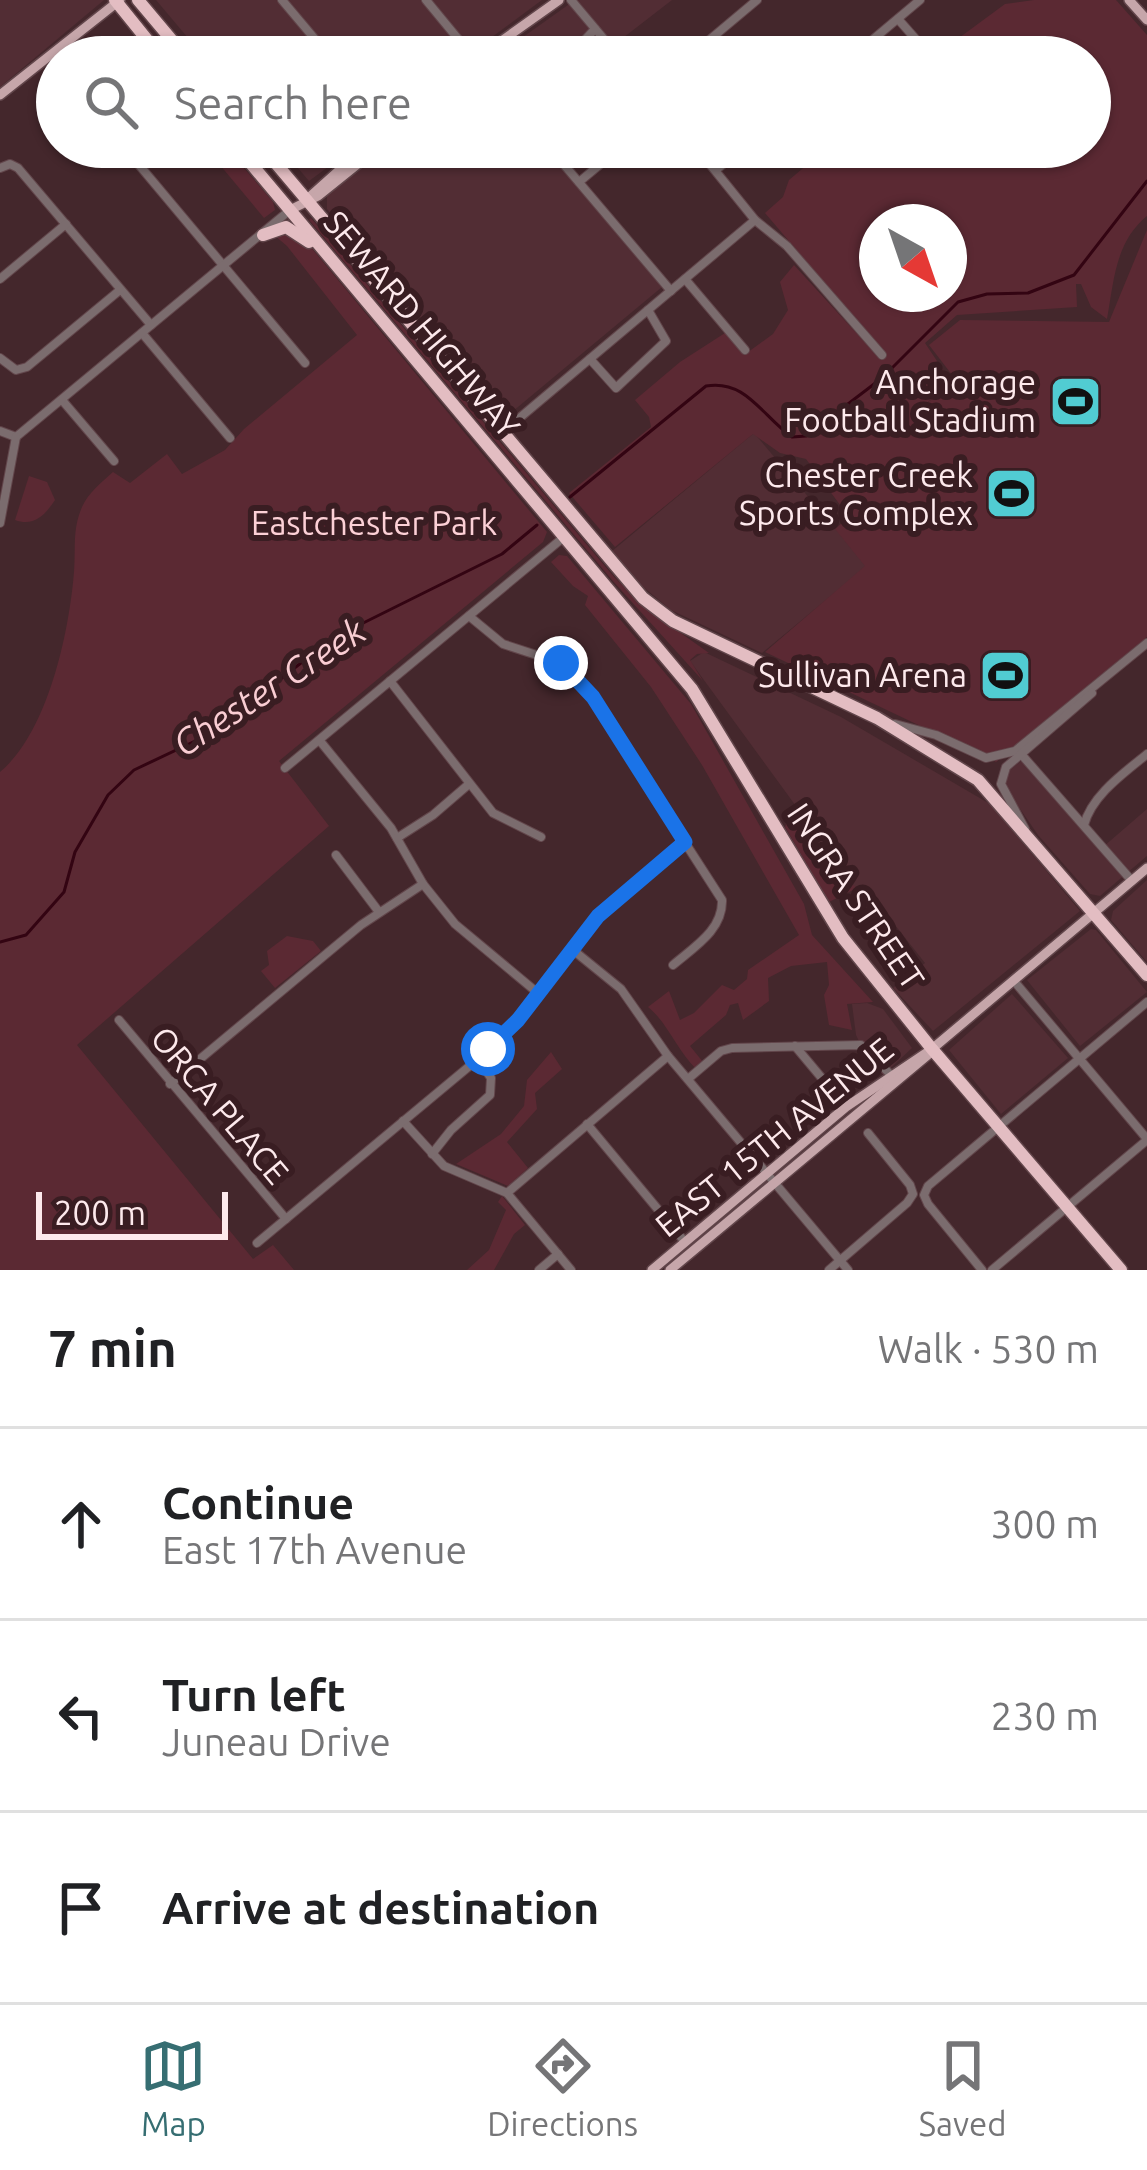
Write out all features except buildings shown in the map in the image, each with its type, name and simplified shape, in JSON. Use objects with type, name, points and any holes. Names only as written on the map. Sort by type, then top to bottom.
[{"type":"highway","points":[[138,0],[168,36]]},
{"type":"highway","points":[[117,1],[144,36]]},
{"type":"highway","name":"SEWARD HIGHWAY","points":[[255,168],[566,536]]},
{"type":"highway","name":"SEWARD HIGHWAY","points":[[279,168],[643,598],[674,621],[877,718],[978,780],[1147,975]]},
{"type":"highway","points":[[263,235],[279,227],[293,229],[345,275]]},
{"type":"highway","name":"INGRA STREET","points":[[566,536],[692,689],[830,919],[932,1049],[1121,1270]]},
{"type":"main road","points":[[507,36],[559,0]]},
{"type":"main road","points":[[1130,0],[1147,20]]},
{"type":"main road","points":[[73,36],[117,1]]},
{"type":"main road","points":[[0,95],[36,66]]},
{"type":"main road","points":[[290,210],[342,168]]},
{"type":"main road","points":[[306,200],[353,168]]},
{"type":"main road","name":"EAST 15TH AVENUE","points":[[670,1270],[846,1107],[932,1049],[1147,868]]},
{"type":"main road","name":"EAST 15TH AVENUE","points":[[652,1270],[921,1064],[932,1049]]},
{"type":"street","points":[[282,0],[313,36]]},
{"type":"street","points":[[426,0],[458,36]]},
{"type":"street","points":[[571,0],[601,36]]},
{"type":"street","points":[[714,36],[757,0]]},
{"type":"street","points":[[877,36],[920,0]]},
{"type":"street","points":[[898,19],[913,36]]},
{"type":"street","points":[[588,36],[595,29]]},
{"type":"street","points":[[5,166],[18,168],[152,326]]},
{"type":"street","points":[[142,168],[305,363]]},
{"type":"street","points":[[567,168],[671,291]]},
{"type":"street","points":[[579,182],[596,168]]},
{"type":"street","points":[[718,168],[755,220],[788,246],[882,355]]},
{"type":"street","points":[[0,524],[16,437],[290,210]]},
{"type":"street","points":[[502,433],[755,220]]},
{"type":"street","points":[[0,279],[66,224]]},
{"type":"street","points":[[685,279],[746,350]]},
{"type":"street","points":[[0,358],[16,370],[26,367],[120,290]]},
{"type":"street","points":[[590,358],[616,388],[667,341],[648,310]]},
{"type":"street","points":[[142,333],[230,438]]},
{"type":"street","points":[[62,400],[114,461]]},
{"type":"street","points":[[0,431],[16,437]]},
{"type":"street","points":[[285,768],[566,536]]},
{"type":"street","points":[[469,616],[503,644],[561,663],[581,681],[722,900],[715,928],[673,965]]},
{"type":"street","points":[[877,718],[936,735],[986,758],[998,758],[1016,751],[1146,646]]},
{"type":"street","points":[[1029,838],[1001,784],[1006,767],[1084,702],[1104,678]]},
{"type":"street","points":[[390,681],[493,813],[541,837]]},
{"type":"street","points":[[320,741],[397,838],[423,884],[454,924],[539,994]]},
{"type":"street","points":[[1021,754],[1132,881]]},
{"type":"street","points":[[1084,825],[1101,796],[1147,754]]},
{"type":"street","points":[[397,838],[469,784]]},
{"type":"street","points":[[257,1243],[478,1059],[539,994],[598,916],[685,842]]},
{"type":"street","points":[[337,855],[379,912]]},
{"type":"street","points":[[170,1084],[379,912],[423,884]]},
{"type":"street","points":[[573,950],[621,989],[668,1056],[848,1270]]},
{"type":"street","points":[[992,1270],[1147,1139],[1014,981]]},
{"type":"street","points":[[982,1270],[924,1195],[928,1186],[1147,1002]]},
{"type":"street","name":"ORCA PLACE","points":[[118,1021],[286,1219]]},
{"type":"street","points":[[687,1079],[722,1051],[795,1046],[861,1045],[891,1075]]},
{"type":"street","points":[[795,1046],[846,1107]]},
{"type":"street","points":[[506,1193],[668,1056]]},
{"type":"street","points":[[432,1154],[490,1095],[491,1078],[478,1059]]},
{"type":"street","points":[[404,1121],[432,1154],[458,1174],[506,1193],[571,1270]]},
{"type":"street","points":[[587,1124],[686,1242]]},
{"type":"street","points":[[829,1270],[913,1193],[868,1133]]},
{"type":"street","points":[[539,1270],[558,1254]]},
{"type":"shaded area","points":[[0,0],[104,0],[61,36],[36,36],[36,57],[0,87]]},
{"type":"shaded area","points":[[156,0],[542,0],[493,36],[186,36]]},
{"type":"shaded area","points":[[575,0],[672,0],[625,36],[524,36]]},
{"type":"shaded area","points":[[298,168],[327,168],[309,181]]},
{"type":"shaded area","points":[[359,168],[562,168],[662,287],[506,417],[327,209],[327,195]]},
{"type":"shaded area","points":[[754,433],[867,566],[762,653],[671,610],[611,552]]},
{"type":"shaded area","points":[[704,652],[841,717],[990,804],[1080,911],[933,1031],[893,988],[925,963],[891,920],[828,864],[801,813],[690,661]]},
{"type":"shaded area","points":[[1025,758],[1103,847],[1147,809],[1147,856],[1100,896],[1090,894],[1038,835],[1007,790],[1005,774]]},
{"type":"shaded area","points":[[1147,880],[1147,962],[1111,920],[1113,911]]},
{"type":"shaded area","points":[[1091,929],[1147,992],[1080,1046],[1027,980]]},
{"type":"shaded area","points":[[1012,994],[1068,1058],[1001,1114],[949,1050]]},
{"type":"shaded area","points":[[852,1004],[883,1009],[912,1048],[883,1075],[856,1035]]},
{"type":"green space","points":[[1034,0],[1116,0],[1147,35],[1147,216],[1122,250],[1107,319],[1091,307],[1081,284],[1076,284],[1077,307],[957,315],[925,343],[951,382],[922,407],[956,380],[929,345],[960,320],[1109,322],[1147,230],[1147,637],[996,762],[765,652],[865,566],[835,529],[849,517],[806,459],[780,453],[753,434],[615,547],[569,493],[651,427],[635,400],[680,362],[725,333],[744,355],[773,334],[788,310],[780,282],[794,265],[881,360],[887,356],[765,213],[803,168],[1111,168],[1111,36],[962,36],[1005,4]]},
{"type":"green space","points":[[222,168],[244,168],[273,202],[275,210],[264,218]]},
{"type":"green space","points":[[311,218],[615,578],[651,612],[709,653],[690,660],[703,681],[612,580]]},
{"type":"green space","name":"Eastchester Park","points":[[286,230],[309,245],[547,532],[543,542],[279,761],[329,826],[77,1045],[253,1259],[273,1245],[294,1270],[0,1270],[0,772],[31,732],[53,680],[71,596],[77,523],[92,492],[113,472],[130,483],[167,454],[182,474],[225,450],[357,335],[274,235]]},
{"type":"green space","points":[[29,476],[47,482],[55,500],[38,518],[22,522],[15,520]]},
{"type":"green space","points":[[559,555],[567,556],[691,704],[804,904],[812,935],[873,1002],[847,1004],[852,1030],[829,1025],[824,995],[829,985],[827,962],[791,966],[768,978],[769,1001],[743,1020],[738,1003],[730,1005],[726,1015],[690,1046],[703,1062],[696,1069],[648,1007],[669,991],[680,1020],[722,985],[734,990],[747,979],[748,970],[799,935],[702,765],[651,687],[585,605],[588,596],[551,562]]},
{"type":"green space","points":[[805,810],[808,814],[803,820],[828,864],[857,888],[829,902],[785,827]]},
{"type":"green space","points":[[287,936],[313,941],[321,951],[275,988],[261,971],[269,965],[267,951]]},
{"type":"green space","points":[[551,1052],[562,1069],[535,1093],[537,1109],[507,1142],[528,1168],[508,1186],[456,1164],[501,1134],[524,1106],[527,1080]]},
{"type":"green space","points":[[502,1196],[525,1225],[514,1234],[494,1270],[467,1270],[489,1250],[506,1210],[498,1202]]},
{"type":"waterway","name":"Chester Creek","points":[[570,497],[706,386],[732,388],[792,437],[806,436],[882,378],[958,302],[987,294],[1028,293],[1074,275],[1147,181]]},
{"type":"waterway","name":"Chester Creek","points":[[0,942],[26,935],[64,892],[75,852],[108,795],[134,770],[210,734],[333,638],[502,554],[537,525]]},
{"type":"place","name":"Anchorage Football Stadium","points":[[1075,401]]},
{"type":"place","name":"Chester Creek Sports Complex","points":[[1012,494]]},
{"type":"place","name":"Sullivan Arena","points":[[1006,675]]},
{"type":"route","points":[[488,1049],[518,1020],[598,916],[685,842],[593,697],[561,663]]}]
